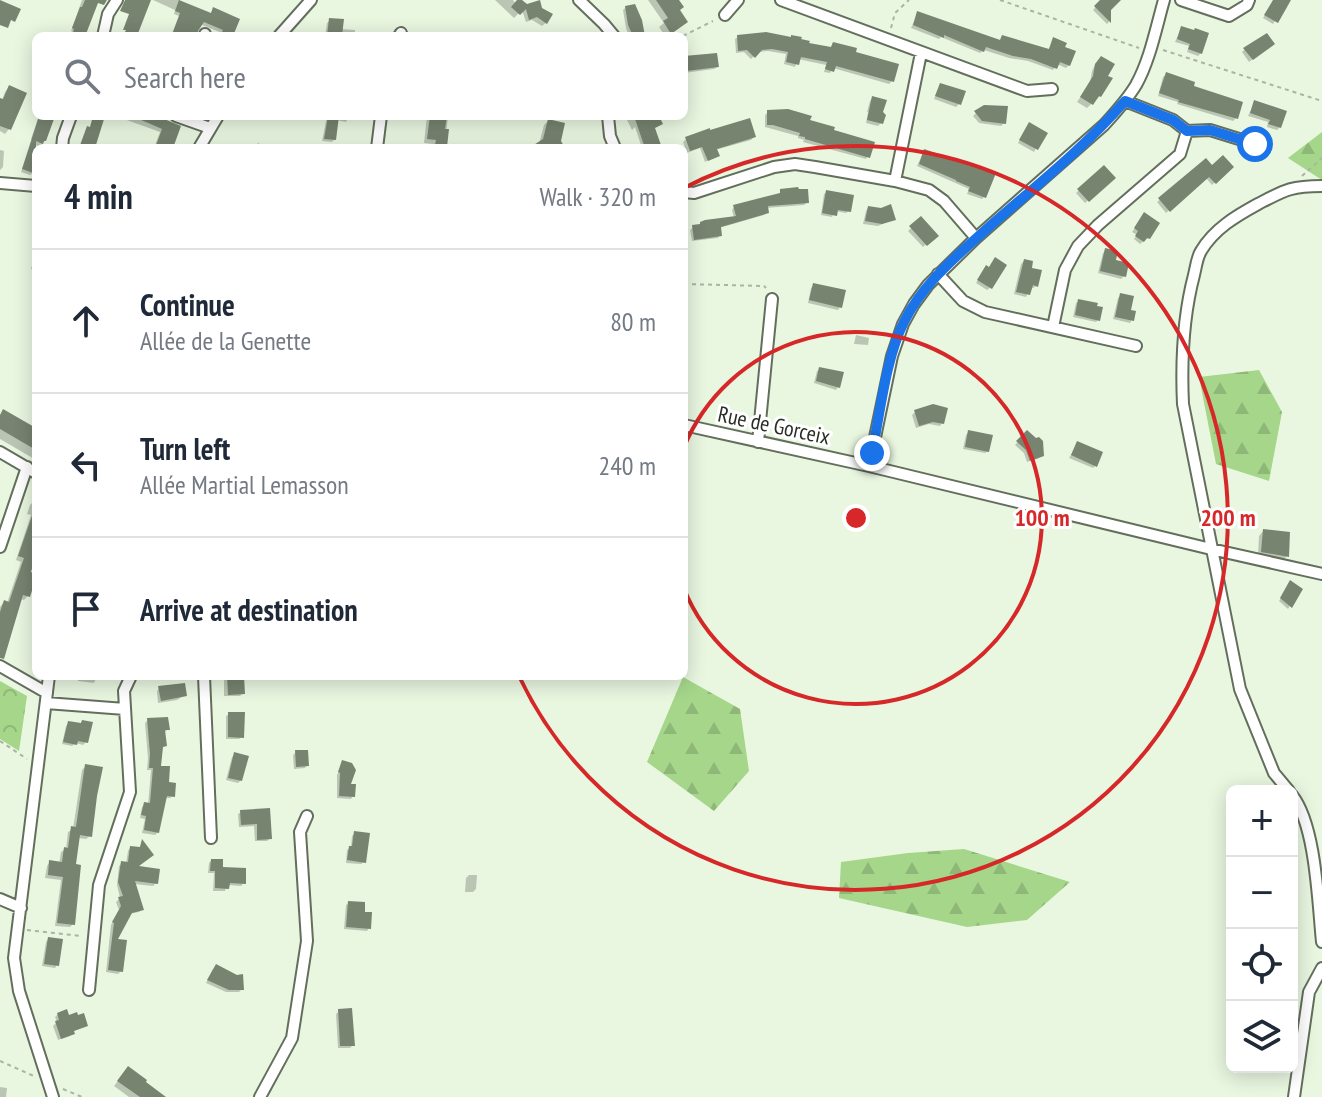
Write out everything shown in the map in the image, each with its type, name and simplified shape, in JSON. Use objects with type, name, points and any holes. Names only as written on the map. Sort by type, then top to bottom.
[{"type":"street","points":[[104,32],[108,14],[117,0]]},
{"type":"street","points":[[283,32],[311,0]]},
{"type":"street","points":[[579,0],[611,32]]},
{"type":"street","points":[[725,15],[738,0]]},
{"type":"street","points":[[781,0],[1027,91],[1052,89]]},
{"type":"street","points":[[869,466],[892,356],[903,324],[921,295],[938,274],[1104,125],[1125,101],[1136,85],[1164,0]]},
{"type":"street","points":[[1181,0],[1229,16],[1247,5],[1249,0]]},
{"type":"street","points":[[895,181],[921,53]]},
{"type":"street","points":[[1125,101],[1173,120],[1187,131],[1210,130],[1255,144]]},
{"type":"street","points":[[62,144],[70,120]]},
{"type":"street","points":[[187,120],[210,128]]},
{"type":"street","points":[[201,144],[215,120]]},
{"type":"street","points":[[378,144],[380,120]]},
{"type":"street","points":[[608,120],[613,144]]},
{"type":"street","points":[[1053,327],[1065,270],[1078,246],[1180,154],[1187,131]]},
{"type":"street","points":[[688,192],[774,167],[795,164],[929,190],[944,201],[976,238]]},
{"type":"street","points":[[0,183],[32,186]]},
{"type":"street","points":[[1284,785],[1274,773],[1240,689],[1183,404],[1181,368],[1188,298],[1200,252],[1220,228],[1236,216],[1286,189],[1322,186]]},
{"type":"street","points":[[938,274],[963,301],[985,312],[1136,346]]},
{"type":"street","points":[[758,442],[772,299]]},
{"type":"street","name":"Rue de Gorceix","points":[[688,426],[1321,572]]},
{"type":"street","points":[[0,452],[31,470],[0,547]]},
{"type":"street","points":[[0,666],[46,698],[125,709]]},
{"type":"street","points":[[48,680],[14,958],[19,991],[53,1097]]},
{"type":"street","points":[[89,990],[99,885],[130,792],[124,691],[129,680]]},
{"type":"street","points":[[204,680],[211,838]]},
{"type":"street","points":[[1298,803],[1318,868],[1322,942]]},
{"type":"street","points":[[260,1097],[292,1038],[307,941],[300,832],[307,816]]},
{"type":"street","points":[[0,899],[21,908]]},
{"type":"street","points":[[1294,1097],[1309,992],[1322,968]]},
{"type":"path","points":[[887,40],[895,13],[909,0]]},
{"type":"path","points":[[1000,0],[1322,101]]},
{"type":"path","points":[[688,34],[725,15]]},
{"type":"path","points":[[1286,189],[1322,158]]},
{"type":"path","points":[[688,284],[764,286],[772,299]]},
{"type":"path","points":[[0,741],[38,766]]},
{"type":"path","points":[[18,929],[94,938]]},
{"type":"green space","points":[[1322,132],[1322,180],[1288,158]]},
{"type":"green space","points":[[1259,370],[1282,412],[1269,481],[1216,464],[1199,377]]},
{"type":"green space","points":[[682,680],[688,680],[740,709],[749,771],[714,811],[647,762]]},
{"type":"green space","points":[[0,681],[27,696],[19,751],[0,739]]},
{"type":"green space","points":[[964,849],[1070,882],[1027,920],[967,927],[839,898],[841,862]]},
{"type":"building","points":[[0,0],[21,9],[8,28],[0,25]]},
{"type":"building","points":[[85,0],[107,0],[104,5],[98,3],[87,32],[73,32],[72,28]]},
{"type":"building","points":[[125,0],[151,0],[139,32],[123,30],[129,14],[120,11]]},
{"type":"building","points":[[179,0],[211,13],[213,7],[240,19],[235,32],[222,32],[204,22],[198,32],[173,32],[180,13],[175,11]]},
{"type":"building","points":[[517,0],[527,4],[540,0],[542,8],[553,14],[547,24],[537,17],[529,20],[526,9],[520,15],[511,7]]},
{"type":"building","points":[[656,0],[679,0],[684,7],[680,10],[688,22],[670,32],[663,21],[668,18]]},
{"type":"building","points":[[1100,0],[1121,0],[1111,10],[1111,23],[1094,6]]},
{"type":"building","points":[[1273,0],[1291,0],[1278,23],[1264,15]]},
{"type":"building","points":[[635,4],[644,32],[631,32],[625,6]]},
{"type":"building","points":[[917,11],[1000,40],[1002,35],[1049,49],[1053,37],[1076,51],[1070,66],[1060,62],[1057,69],[986,47],[984,52],[913,25]]},
{"type":"building","points":[[329,18],[344,19],[342,32],[327,32]]},
{"type":"building","points":[[1181,26],[1209,33],[1202,54],[1188,49],[1190,44],[1177,39]]},
{"type":"building","points":[[766,32],[802,37],[809,43],[831,47],[833,42],[899,64],[894,82],[836,66],[834,72],[825,69],[827,62],[801,57],[799,65],[786,62],[788,52],[762,50],[755,58],[747,50],[738,51],[737,35]]},
{"type":"building","points":[[1267,33],[1275,44],[1253,60],[1243,48]]},
{"type":"building","points":[[717,53],[719,67],[688,71],[688,56]]},
{"type":"building","points":[[1101,56],[1115,64],[1108,76],[1113,78],[1093,105],[1080,97]]},
{"type":"building","points":[[1166,72],[1195,82],[1194,86],[1243,102],[1238,119],[1178,102],[1159,93]]},
{"type":"building","points":[[940,83],[966,91],[961,105],[935,96]]},
{"type":"building","points":[[9,85],[27,93],[11,130],[0,126],[0,98],[3,99]]},
{"type":"building","points":[[872,96],[887,100],[883,124],[867,120]]},
{"type":"building","points":[[1254,100],[1287,111],[1281,128],[1268,124],[1270,120],[1250,113]]},
{"type":"building","points":[[984,105],[1008,106],[1006,124],[982,121],[974,111]]},
{"type":"building","points":[[788,109],[812,116],[810,120],[835,127],[834,130],[875,142],[870,158],[805,139],[799,136],[800,133],[767,125],[767,110]]},
{"type":"building","points":[[750,118],[756,137],[717,149],[720,156],[708,161],[702,147],[690,151],[685,137]]},
{"type":"building","points":[[38,120],[54,120],[46,141],[32,144],[32,173],[22,169]]},
{"type":"building","points":[[92,120],[104,120],[96,144],[80,144],[87,126],[90,127]]},
{"type":"building","points":[[141,120],[167,120],[181,126],[174,144],[156,144],[162,129]]},
{"type":"building","points":[[327,120],[338,120],[336,140],[324,139]]},
{"type":"building","points":[[429,120],[446,120],[447,144],[435,144],[436,140],[427,139]]},
{"type":"building","points":[[548,120],[565,123],[563,144],[535,144],[543,139]]},
{"type":"building","points":[[635,120],[661,120],[663,124],[655,128],[661,144],[644,144]]},
{"type":"building","points":[[1029,122],[1048,133],[1038,150],[1019,140]]},
{"type":"building","points":[[924,149],[996,173],[986,198],[968,191],[970,187],[919,164]]},
{"type":"building","points":[[1223,155],[1234,167],[1216,184],[1209,177],[1170,212],[1158,198],[1206,158],[1212,165]]},
{"type":"building","points":[[1104,165],[1116,178],[1089,202],[1077,189]]},
{"type":"building","points":[[780,189],[808,189],[809,203],[768,206],[769,213],[721,227],[722,236],[694,240],[692,225],[736,216],[733,205],[780,193]]},
{"type":"building","points":[[826,190],[854,195],[851,212],[838,210],[837,216],[822,213]]},
{"type":"building","points":[[891,204],[896,220],[882,224],[865,221],[868,206],[881,208]]},
{"type":"building","points":[[1144,212],[1160,223],[1150,239],[1144,242],[1135,236],[1138,231],[1134,228]]},
{"type":"building","points":[[921,216],[939,236],[927,246],[909,226]]},
{"type":"building","points":[[1105,248],[1118,251],[1116,260],[1129,263],[1126,277],[1100,271]]},
{"type":"building","points":[[995,257],[1007,265],[992,289],[977,280]]},
{"type":"building","points":[[1024,259],[1033,261],[1032,268],[1042,270],[1038,287],[1033,285],[1030,295],[1016,292]]},
{"type":"building","points":[[813,283],[846,290],[842,308],[809,300]]},
{"type":"building","points":[[1120,293],[1134,296],[1131,310],[1136,311],[1134,321],[1115,317]]},
{"type":"building","points":[[1078,299],[1103,307],[1100,321],[1075,315]]},
{"type":"building","points":[[819,367],[844,372],[840,388],[816,381]]},
{"type":"building","points":[[933,404],[948,408],[944,424],[933,422],[919,426],[914,410]]},
{"type":"building","points":[[3,409],[32,426],[32,448],[0,429]]},
{"type":"building","points":[[968,430],[993,435],[989,452],[965,447]]},
{"type":"building","points":[[1027,430],[1043,441],[1044,456],[1030,461],[1026,450],[1016,441]]},
{"type":"building","points":[[1077,441],[1103,452],[1097,467],[1071,455]]},
{"type":"building","points":[[32,516],[32,591],[30,597],[23,595],[4,659],[0,658],[0,612],[4,600],[9,602],[24,558],[18,556]]},
{"type":"building","points":[[1263,529],[1290,532],[1289,557],[1261,552]]},
{"type":"building","points":[[1290,580],[1303,589],[1292,608],[1280,598]]},
{"type":"building","points":[[227,680],[244,680],[245,694],[228,695]]},
{"type":"building","points":[[185,683],[187,696],[161,701],[158,686]]},
{"type":"building","points":[[228,712],[245,712],[244,738],[228,737]]},
{"type":"building","points":[[168,717],[170,730],[165,730],[167,746],[163,747],[161,766],[170,766],[169,782],[176,783],[175,797],[167,796],[159,833],[144,830],[146,816],[141,815],[144,802],[150,803],[153,768],[149,768],[147,718]]},
{"type":"building","points":[[82,720],[93,722],[88,743],[78,741],[77,745],[63,742],[68,721],[81,723]]},
{"type":"building","points":[[295,750],[308,750],[309,766],[296,767]]},
{"type":"building","points":[[234,752],[249,756],[242,781],[228,778]]},
{"type":"building","points":[[342,760],[352,763],[356,770],[351,784],[356,784],[355,797],[339,796],[338,772]]},
{"type":"building","points":[[85,764],[103,767],[92,837],[80,835],[76,864],[81,865],[75,925],[57,923],[63,877],[48,875],[49,860],[62,862],[64,847],[68,848],[71,826],[76,827]]},
{"type":"building","points":[[270,808],[272,839],[257,840],[257,824],[241,825],[240,810]]},
{"type":"building","points":[[354,831],[370,833],[366,863],[347,860]]},
{"type":"building","points":[[142,839],[154,855],[139,866],[160,869],[158,884],[135,881],[144,910],[132,913],[118,939],[127,940],[123,972],[108,970],[112,922],[121,906],[118,897],[123,896],[118,882],[121,861],[128,862],[130,846],[140,847]]},
{"type":"building","points":[[211,859],[223,859],[223,867],[246,868],[246,884],[230,883],[229,889],[215,888],[215,871],[210,871]]},
{"type":"building","points":[[348,901],[365,902],[365,912],[372,912],[371,929],[346,927]]},
{"type":"building","points":[[48,937],[63,939],[59,966],[44,964]]},
{"type":"building","points":[[216,964],[237,975],[243,974],[244,990],[229,990],[207,980]]},
{"type":"building","points":[[352,1008],[355,1046],[340,1046],[338,1009]]},
{"type":"building","points":[[67,1009],[69,1015],[84,1013],[88,1026],[61,1039],[55,1021],[59,1020],[57,1013]]},
{"type":"building","points":[[128,1066],[166,1097],[140,1097],[117,1081]]},
{"type":"route","points":[[872,453],[892,356],[914,304],[938,274],[1104,125],[1125,101],[1173,120],[1187,131],[1210,130],[1255,144]]}]
